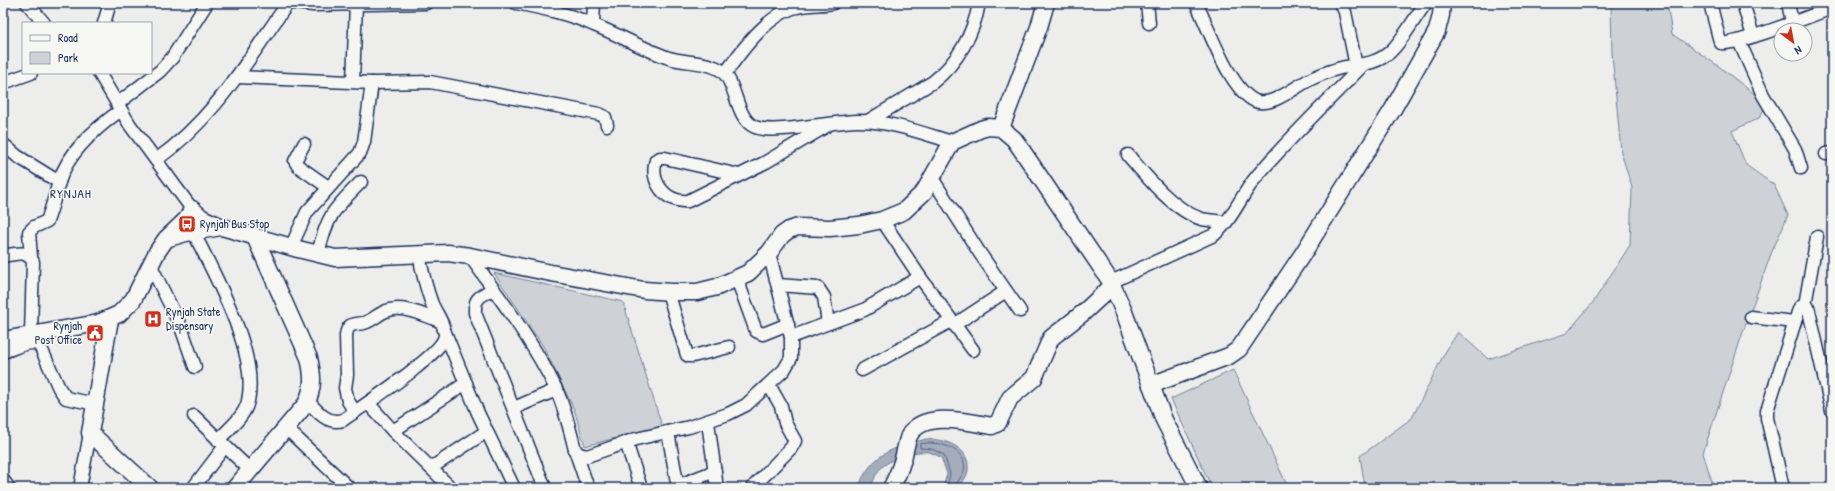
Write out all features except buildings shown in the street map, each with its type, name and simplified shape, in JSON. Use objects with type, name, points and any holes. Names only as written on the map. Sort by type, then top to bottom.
[{"type":"street","points":[[27,3],[43,22]]},
{"type":"street","points":[[104,22],[110,3]]},
{"type":"street","points":[[31,334],[33,262],[31,257],[29,232],[34,227],[47,221],[59,182],[69,162],[86,140],[172,58],[207,3]]},
{"type":"street","points":[[156,160],[180,142],[199,123],[237,77],[288,3]]},
{"type":"street","points":[[294,3],[313,5],[426,3]]},
{"type":"street","points":[[516,3],[560,9],[659,54],[721,70],[725,74],[744,118],[756,127],[787,128],[831,123],[868,122],[897,126],[952,142]]},
{"type":"street","points":[[593,24],[594,3]]},
{"type":"street","points":[[725,74],[739,53],[769,22],[781,14],[793,8],[833,3]]},
{"type":"street","points":[[868,122],[942,75],[950,66],[968,38],[975,21],[979,3]]},
{"type":"street","points":[[1001,128],[1039,27],[1046,3]]},
{"type":"street","points":[[1147,3],[1149,23]]},
{"type":"street","points":[[1196,3],[1227,69],[1236,83],[1247,95],[1256,101],[1267,102],[1277,100],[1301,83],[1315,77],[1341,68],[1359,66],[1381,58],[1391,51],[1426,3]]},
{"type":"street","points":[[1341,3],[1345,12],[1359,66]]},
{"type":"street","points":[[1411,3],[1416,16]]},
{"type":"street","points":[[1151,385],[1229,356],[1239,349],[1304,252],[1393,109],[1437,31],[1442,3]]},
{"type":"street","points":[[1710,3],[1721,43],[1726,44],[1739,41],[1773,29]]},
{"type":"street","points":[[1743,3],[1753,36]]},
{"type":"street","points":[[1788,3],[1792,22],[1832,8]]},
{"type":"street","points":[[352,82],[356,4]]},
{"type":"street","points":[[1739,41],[1763,95],[1796,148],[1802,168]]},
{"type":"street","points":[[892,488],[902,462],[909,436],[914,429],[928,421],[940,419],[992,426],[998,423],[1010,398],[1034,378],[1047,344],[1055,334],[1083,313],[1111,284],[1214,235],[1226,222],[1252,183],[1274,156],[1359,66]]},
{"type":"street","points":[[3,83],[28,74]]},
{"type":"street","points":[[100,74],[119,107],[192,209],[202,218],[222,227],[335,258],[448,253],[644,290],[668,292],[697,292],[737,280],[748,273],[788,230],[798,227],[830,228],[859,225],[882,220],[904,211],[924,192],[952,142],[981,129],[988,127],[1001,128],[1014,139],[1111,284],[1164,420],[1199,488]]},
{"type":"street","points":[[237,77],[372,83],[430,82],[599,114],[605,117],[607,125]]},
{"type":"street","points":[[291,247],[307,212],[360,153],[364,142],[372,83]]},
{"type":"street","points":[[739,175],[665,158],[656,160],[655,164],[655,174],[661,190],[670,198],[680,202],[688,201],[766,162],[831,123]]},
{"type":"street","points":[[3,144],[17,156],[59,182]]},
{"type":"street","points":[[304,144],[295,161],[298,166],[328,187]]},
{"type":"street","points":[[1128,155],[1154,185],[1184,210],[1201,219],[1226,222]]},
{"type":"street","points":[[932,178],[1020,311]]},
{"type":"street","points":[[318,254],[323,232],[331,214],[361,182]]},
{"type":"street","points":[[3,340],[31,334],[80,327],[110,319],[119,314],[132,300],[150,264],[166,240],[187,219],[192,209]]},
{"type":"street","points":[[882,220],[920,277],[973,350]]},
{"type":"street","points":[[166,240],[193,231],[222,227]]},
{"type":"street","points":[[193,231],[238,326],[247,360],[249,389],[248,401],[244,411],[194,488]]},
{"type":"street","points":[[235,488],[308,400],[313,377],[308,358],[255,237]]},
{"type":"street","points":[[1817,237],[1805,305],[1808,307],[1832,411]]},
{"type":"street","points":[[575,450],[579,454],[587,456],[626,442],[708,422],[746,405],[770,384],[789,363],[792,348],[788,324],[769,252]]},
{"type":"street","points":[[3,256],[26,254],[31,257]]},
{"type":"street","points":[[419,254],[427,289],[442,326],[487,431],[514,488]]},
{"type":"street","points":[[470,256],[526,337],[556,390],[588,488]]},
{"type":"street","points":[[150,264],[188,342],[195,367]]},
{"type":"street","points":[[791,337],[864,310],[920,277]]},
{"type":"street","points":[[737,280],[756,331],[762,334],[788,324]]},
{"type":"street","points":[[778,285],[818,288],[824,297],[828,323]]},
{"type":"street","points":[[493,288],[476,299],[474,304],[475,313],[545,488]]},
{"type":"street","points":[[862,370],[953,323],[1006,290]]},
{"type":"street","points":[[668,292],[685,351],[689,356],[729,347]]},
{"type":"street","points":[[1783,488],[1776,451],[1767,418],[1767,411],[1794,322],[1800,306],[1805,305]]},
{"type":"street","points":[[355,412],[348,401],[345,388],[346,335],[347,329],[350,325],[369,321],[387,310],[396,309],[442,326]]},
{"type":"street","points":[[1751,317],[1794,322]]},
{"type":"street","points":[[80,488],[110,319]]},
{"type":"street","points":[[308,400],[331,421],[336,422],[343,420],[368,403],[434,352],[443,342],[445,336],[442,326]]},
{"type":"street","points":[[3,352],[32,343],[37,344],[40,346],[59,388],[66,398],[96,404]]},
{"type":"street","points":[[393,431],[466,383]]},
{"type":"street","points":[[752,488],[794,444],[793,437],[782,418],[779,401],[770,384]]},
{"type":"street","points":[[514,408],[556,390]]},
{"type":"street","points":[[368,403],[393,431],[450,488]]},
{"type":"street","points":[[194,416],[250,470]]},
{"type":"street","points":[[708,422],[717,488]]},
{"type":"street","points":[[285,427],[349,488]]},
{"type":"street","points":[[431,468],[487,431]]},
{"type":"street","points":[[668,432],[678,487],[715,471]]},
{"type":"street","points":[[90,433],[150,488]]},
{"type":"street","points":[[626,442],[641,488]]},
{"type":"street","points":[[3,480],[9,488]]},
{"type":"green space","points":[[1611,3],[1667,3],[1672,34],[1721,68],[1767,104],[1759,118],[1732,131],[1746,165],[1774,185],[1788,215],[1771,254],[1742,335],[1703,453],[1714,488],[1365,488],[1360,456],[1412,418],[1444,354],[1458,332],[1488,359],[1567,333],[1594,301],[1630,245],[1632,188],[1621,152],[1612,54]]},
{"type":"green space","points":[[494,273],[623,302],[662,426],[585,446],[574,409],[543,346]]},
{"type":"green space","points":[[1233,370],[1287,485],[1280,488],[1212,488],[1171,399]]},
{"type":"water","points":[[926,439],[933,439],[948,443],[961,450],[968,463],[968,471],[966,478],[959,488],[943,488],[947,474],[941,457],[929,452],[915,452],[900,456],[881,468],[874,479],[871,488],[858,488],[864,476],[877,459],[893,449]]},
{"type":"place","name":"Rynjah Bus Stop","points":[[187,224]]},
{"type":"place","name":"Rynjah State Dispensary","points":[[153,319]]},
{"type":"place","name":"Rynjah Post Office","points":[[95,333]]},
{"type":"district","name":"RYNJAH","points":[[71,193]]}]
